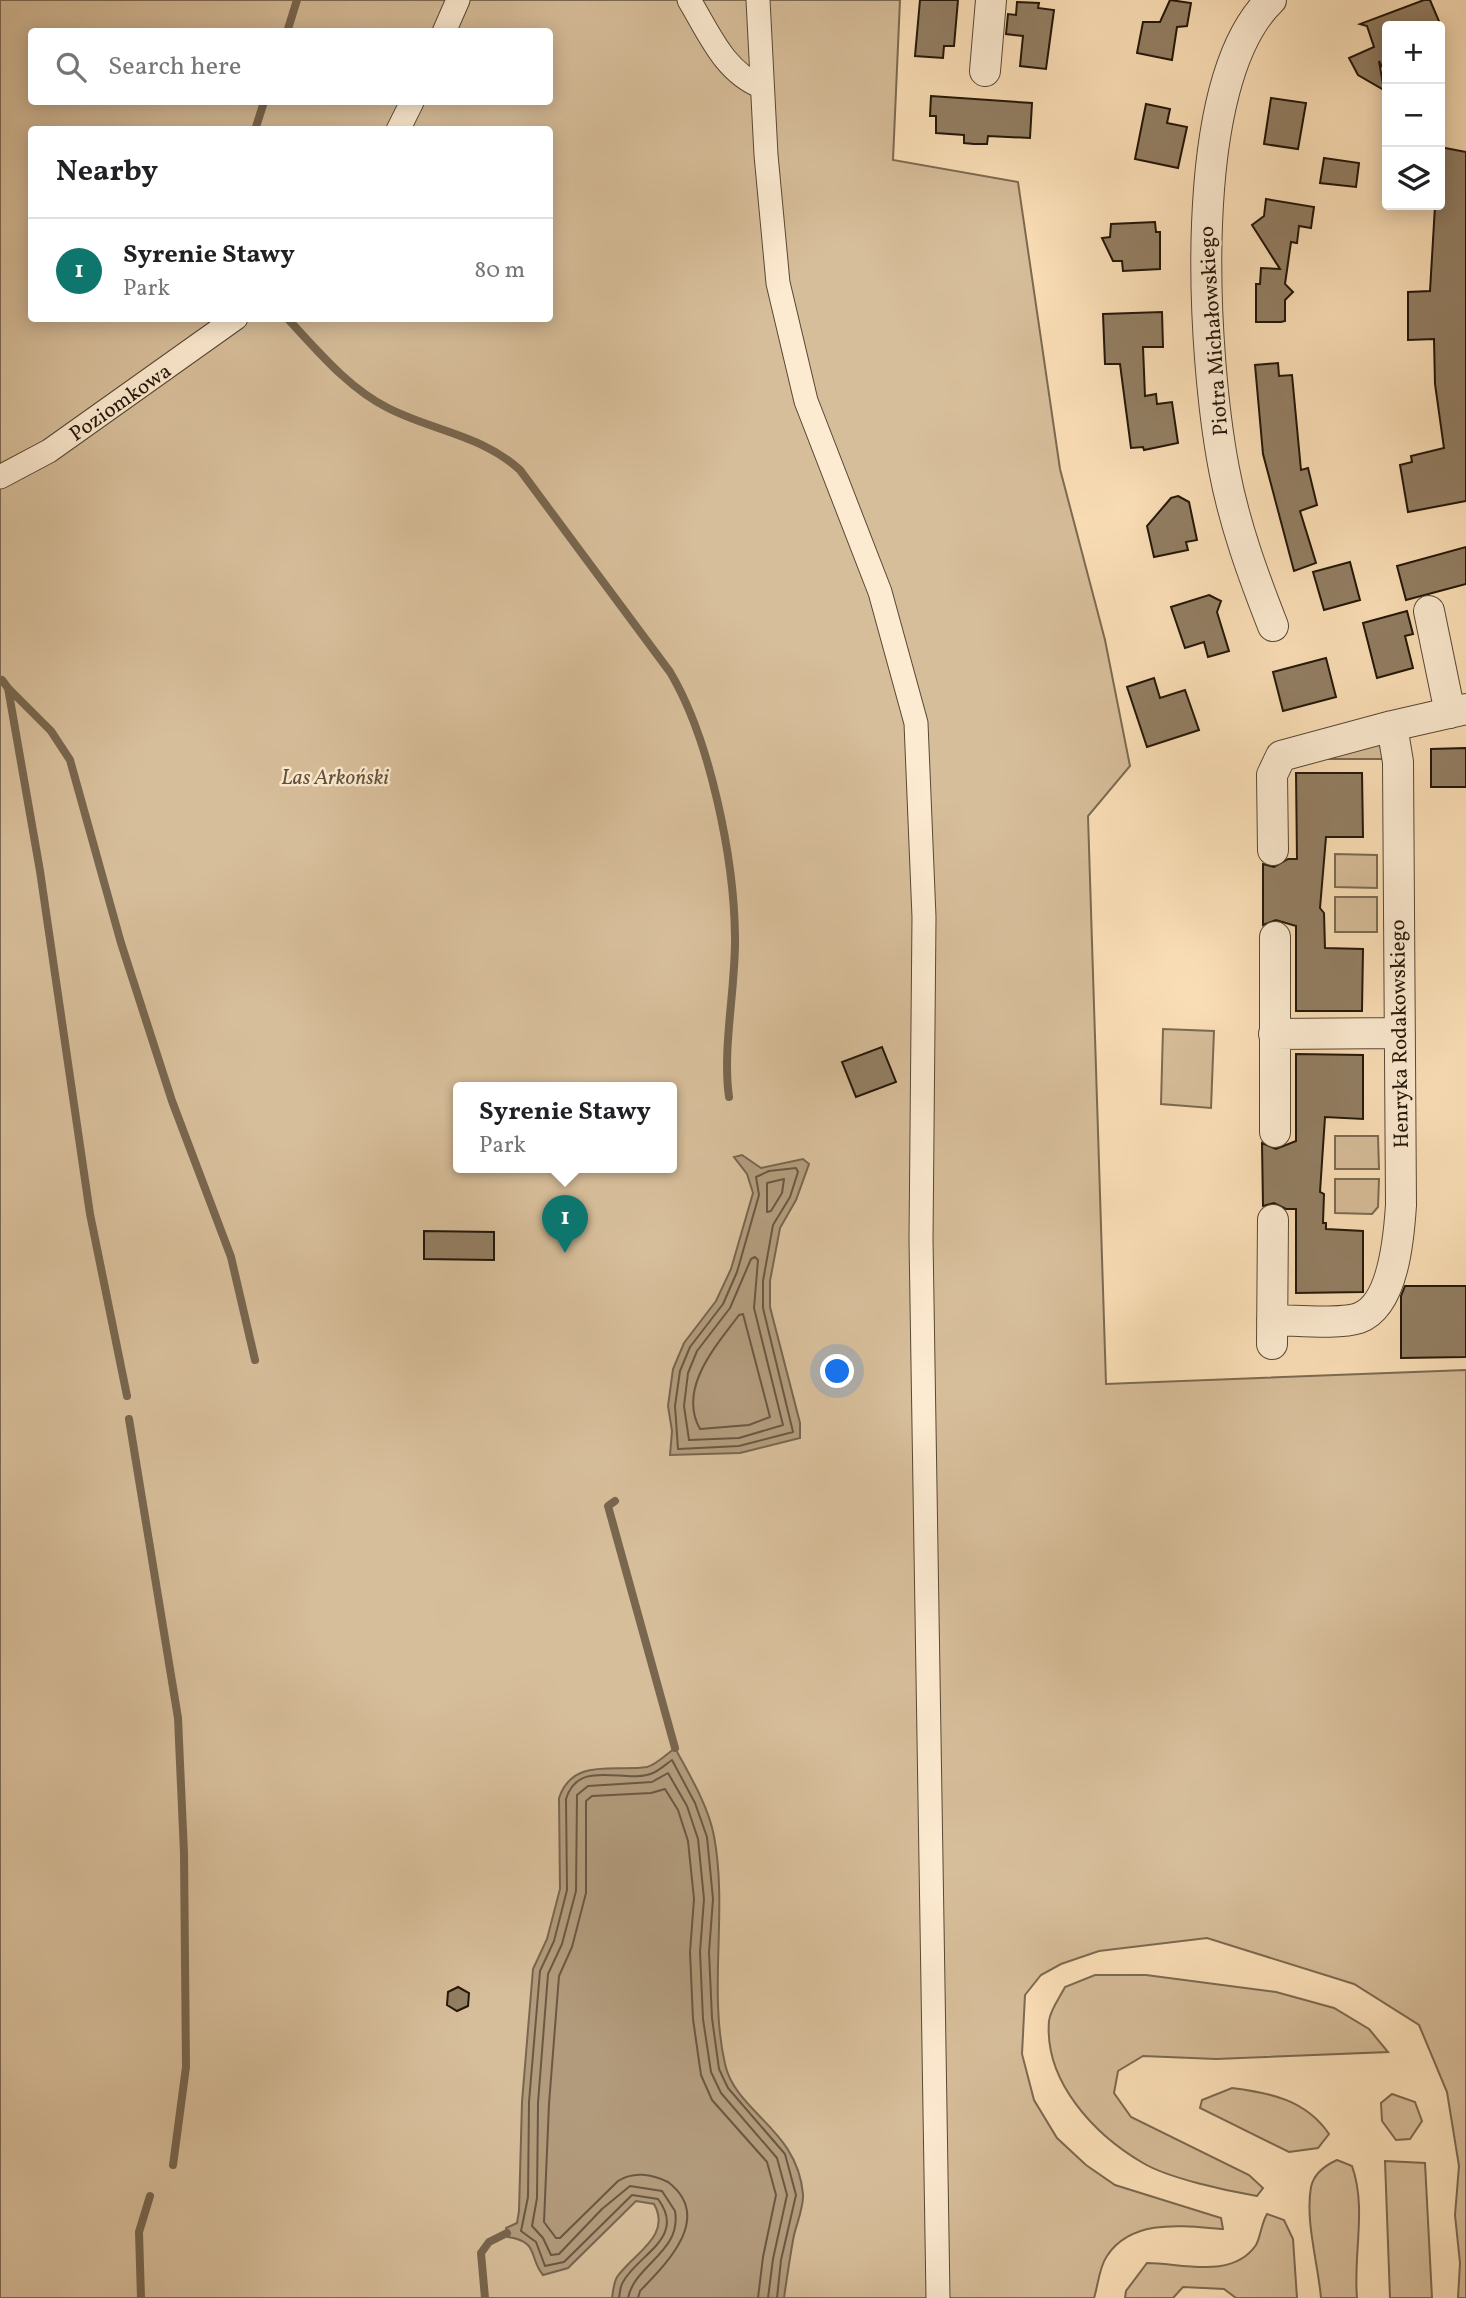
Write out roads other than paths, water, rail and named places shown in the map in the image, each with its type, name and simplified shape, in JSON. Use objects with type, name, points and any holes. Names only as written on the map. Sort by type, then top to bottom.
[{"type":"street","points":[[446,28],[457,0]]},
{"type":"street","points":[[689,0],[721,54],[743,80],[762,87]]},
{"type":"street","points":[[758,0],[762,87],[778,283],[806,401],[880,592],[916,723],[925,917],[921,1239],[938,2298]]},
{"type":"street","points":[[985,71],[990,0]]},
{"type":"street","name":"Piotra Michałowskiego","points":[[1271,0],[1248,33],[1227,87],[1206,203],[1205,239],[1216,417],[1224,470],[1251,569],[1273,626]]},
{"type":"street","points":[[400,126],[410,105]]},
{"type":"street","name":"Poziomkowa","points":[[0,477],[49,451],[230,322]]},
{"type":"street","points":[[1273,850],[1272,775],[1281,756],[1458,711],[1429,611]]},
{"type":"street","name":"Henryka Rodakowskiego","points":[[1273,1220],[1272,1332],[1360,1318],[1377,1303],[1384,1292],[1397,1250],[1401,1205],[1398,762],[1392,726]]},
{"type":"street","points":[[1275,937],[1275,1132]]},
{"type":"street","points":[[1274,1034],[1399,1033]]},
{"type":"water","points":[[742,1155],[761,1168],[803,1159],[809,1164],[796,1200],[780,1228],[770,1281],[770,1307],[800,1423],[800,1438],[740,1453],[670,1455],[672,1431],[668,1406],[673,1369],[684,1343],[716,1301],[731,1269],[753,1193],[747,1174],[734,1157]]},
{"type":"water","points":[[675,1748],[703,1802],[714,1836],[719,1893],[718,2007],[725,2064],[731,2081],[741,2096],[790,2153],[798,2171],[803,2194],[784,2298],[612,2298],[617,2277],[655,2235],[658,2215],[654,2204],[636,2201],[568,2268],[543,2275],[529,2246],[518,2239],[508,2237],[506,2228],[517,2223],[519,2211],[522,2102],[533,1969],[547,1939],[560,1889],[559,1798],[565,1785],[584,1771],[647,1767]]},
{"type":"waterway","points":[[288,28],[297,0]]},
{"type":"waterway","points":[[256,126],[263,105]]},
{"type":"waterway","points":[[291,322],[334,368],[373,400],[405,416],[490,449],[520,470],[670,672],[684,699],[708,764],[725,836],[730,871],[735,936],[727,1058],[729,1097]]},
{"type":"waterway","points":[[2,680],[8,688],[40,871],[90,1214],[127,1396]]},
{"type":"waterway","points":[[8,688],[51,731],[70,760],[121,943],[172,1101],[231,1257],[255,1360]]},
{"type":"waterway","points":[[129,1419],[178,1718],[184,1853],[186,2067],[173,2165]]},
{"type":"waterway","points":[[615,1501],[608,1506],[675,1748]]},
{"type":"waterway","points":[[141,2298],[139,2232],[150,2196]]},
{"type":"waterway","points":[[485,2298],[481,2253],[489,2242],[507,2233]]},
{"type":"place","name":"Syrenie Stawy","points":[[565,1253]]},
{"type":"park label","name":"Las Arkoński","points":[[335,777]]}]
